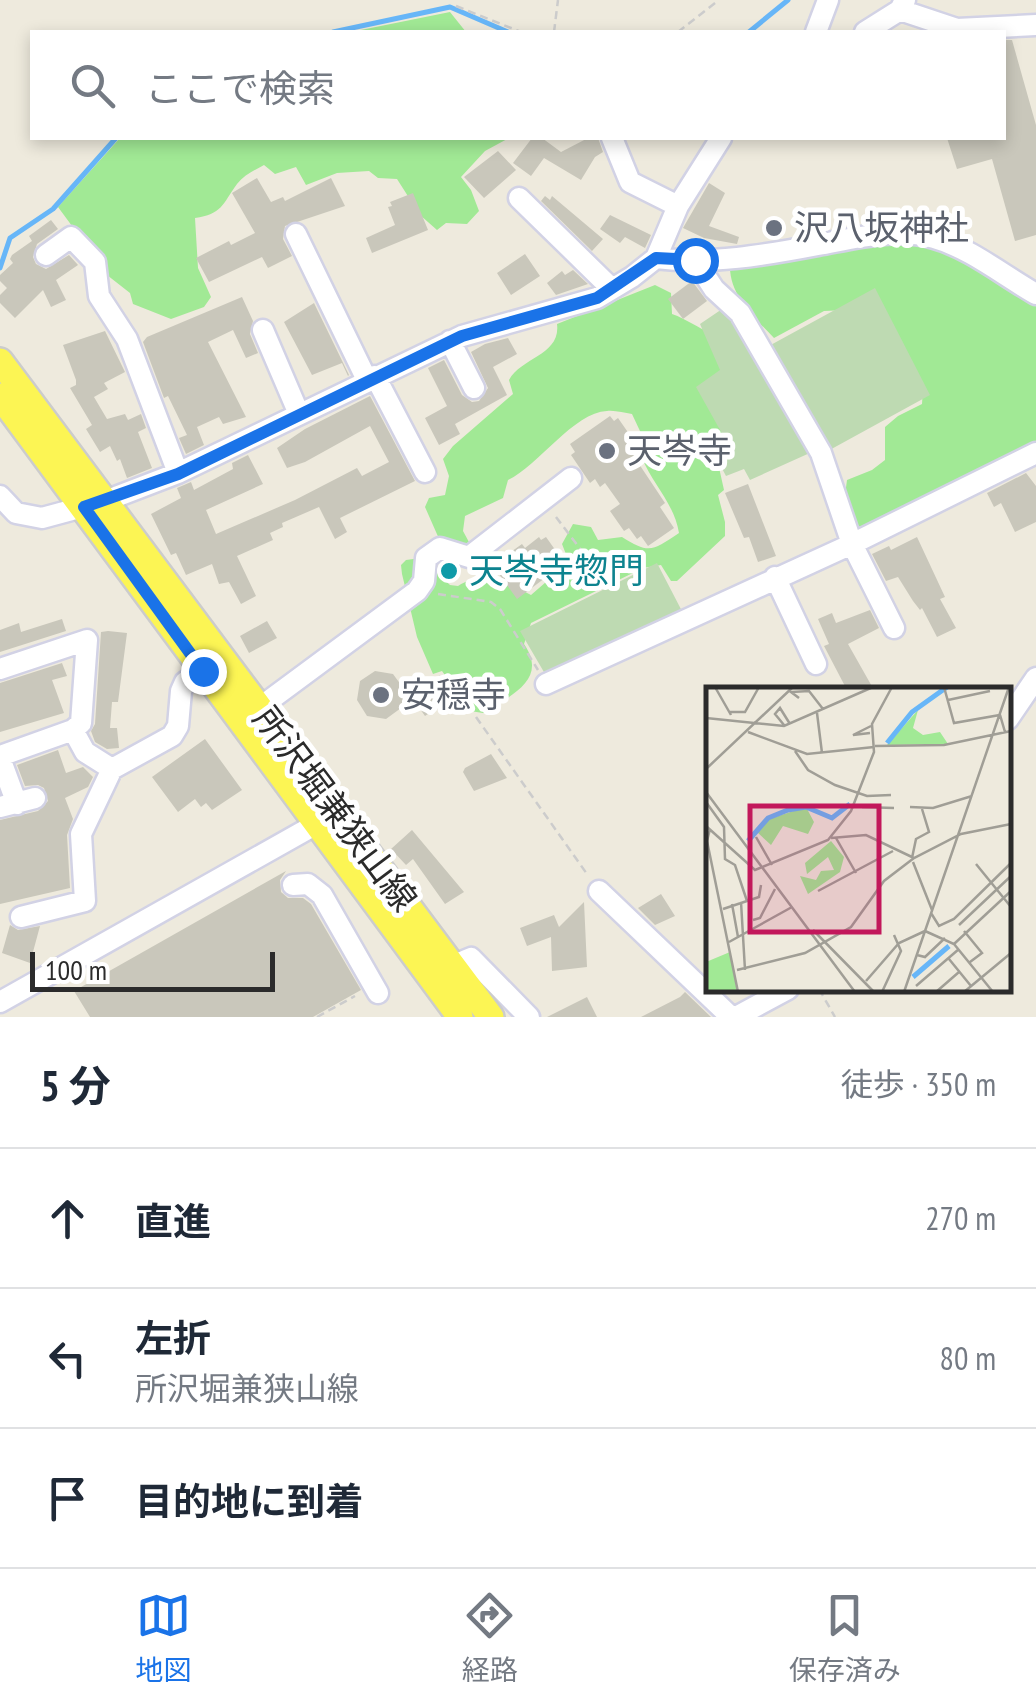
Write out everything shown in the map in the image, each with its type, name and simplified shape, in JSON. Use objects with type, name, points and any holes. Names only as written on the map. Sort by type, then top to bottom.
[{"type":"main road","name":"所沢堀兼狭山線","points":[[0,360],[203,671],[454,965],[491,1017]]},
{"type":"main road","name":"所沢堀兼狭山線","points":[[0,396],[95,504],[259,708],[460,1017]]},
{"type":"street","points":[[817,30],[828,0]]},
{"type":"street","points":[[867,30],[903,5],[957,29],[1036,25]]},
{"type":"street","points":[[613,140],[630,182],[678,206]]},
{"type":"street","points":[[0,496],[16,513],[42,518],[95,504],[178,474],[450,341],[500,323],[597,298],[656,258],[678,206],[720,140]]},
{"type":"street","points":[[519,198],[612,289]]},
{"type":"street","points":[[296,234],[425,472]]},
{"type":"street","points":[[656,258],[751,256],[869,234],[920,236],[935,238],[963,251],[1036,294]]},
{"type":"street","points":[[46,255],[71,237],[95,262],[99,296],[127,339],[178,474]]},
{"type":"street","points":[[695,260],[714,289],[740,313],[821,453],[852,544],[894,628]]},
{"type":"street","points":[[263,330],[299,414]]},
{"type":"street","points":[[450,341],[474,388]]},
{"type":"street","points":[[546,684],[852,544],[1036,453]]},
{"type":"street","points":[[259,708],[416,591],[424,581],[426,558],[440,548],[469,556],[572,478]]},
{"type":"street","points":[[775,578],[816,664]]},
{"type":"street","points":[[0,669],[87,640],[81,723],[73,730],[0,757],[17,803]]},
{"type":"street","points":[[21,917],[85,901],[81,834],[112,769],[172,736],[178,726],[185,682],[203,671]]},
{"type":"street","points":[[1011,715],[1036,678]]},
{"type":"street","points":[[73,730],[85,752],[112,769]]},
{"type":"street","points":[[0,1002],[327,818]]},
{"type":"street","points":[[293,884],[308,884],[322,895],[370,993]]},
{"type":"street","points":[[600,891],[706,991]]},
{"type":"street","points":[[454,965],[471,958],[529,1017]]},
{"type":"street","points":[[707,992],[733,1017],[784,992]]},
{"type":"path","points":[[554,30],[558,0]]},
{"type":"path","points":[[681,30],[719,0]]},
{"type":"path","points":[[456,6],[516,30]]},
{"type":"path","points":[[543,500],[609,587]]},
{"type":"path","points":[[416,591],[491,602],[500,609],[546,684]]},
{"type":"path","points":[[476,717],[600,891]]},
{"type":"path","points":[[820,992],[835,1017]]},
{"type":"path","points":[[317,1017],[370,993]]},
{"type":"green space","points":[[450,12],[464,30],[361,30]]},
{"type":"green space","points":[[118,140],[505,140],[485,151],[461,177],[479,211],[467,224],[446,223],[437,230],[420,215],[397,179],[378,178],[369,171],[337,173],[306,185],[296,167],[275,174],[264,165],[240,181],[216,211],[195,218],[198,268],[211,297],[204,307],[171,319],[133,304],[130,293],[107,275],[87,236],[72,226],[58,207]]},
{"type":"green space","points":[[897,240],[953,255],[1036,304],[1036,446],[857,531],[845,495],[847,480],[885,460],[885,427],[922,404],[923,389],[847,310],[824,311],[774,338],[739,297],[730,267]]},
{"type":"green space","points":[[655,285],[671,293],[672,314],[712,333],[745,424],[716,454],[724,490],[718,495],[725,536],[677,581],[671,581],[661,565],[643,568],[531,623],[524,644],[532,668],[523,686],[483,713],[470,711],[442,671],[433,674],[417,637],[402,574],[401,565],[406,560],[421,558],[450,585],[485,578],[531,595],[569,562],[562,544],[573,524],[591,527],[598,540],[622,537],[645,548],[657,546],[679,533],[673,512],[642,458],[647,446],[632,414],[595,414],[569,430],[508,480],[503,498],[465,516],[463,531],[470,544],[458,548],[440,541],[425,507],[429,498],[445,495],[449,476],[443,459],[513,394],[509,380],[553,343],[557,324]]},
{"type":"green space","points":[[875,288],[930,395],[826,452],[767,347]]},
{"type":"green space","points":[[728,305],[812,452],[750,480],[744,469],[726,476],[717,459],[729,446],[696,387],[720,370],[700,324]]},
{"type":"green space","points":[[657,563],[684,615],[548,679],[520,631]]},
{"type":"building","points":[[1006,40],[1012,40],[1036,125],[1036,235],[1015,241],[992,159],[957,169],[948,140],[1006,140]]},
{"type":"building","points":[[530,140],[545,140],[561,152],[584,140],[599,140],[603,152],[595,157],[581,180],[544,158],[531,176],[513,163]]},
{"type":"building","points":[[498,151],[516,170],[484,198],[464,177]]},
{"type":"building","points":[[257,178],[271,202],[283,197],[285,201],[331,178],[345,206],[285,226],[283,239],[292,256],[268,268],[262,257],[209,282],[196,258],[255,233],[232,193]]},
{"type":"building","points":[[709,183],[725,193],[709,226],[739,237],[737,244],[704,238],[683,228]]},
{"type":"building","points":[[413,193],[428,230],[372,253],[366,238],[395,225],[388,207],[392,206],[390,202]]},
{"type":"building","points":[[545,196],[550,200],[552,196],[603,239],[592,251],[541,201]]},
{"type":"building","points":[[610,215],[651,235],[645,248],[625,237],[620,243],[600,229]]},
{"type":"building","points":[[51,220],[58,229],[37,244],[33,257],[36,264],[46,269],[69,255],[78,265],[56,280],[66,300],[51,307],[43,290],[15,318],[0,303],[0,295],[7,288],[0,275],[13,263],[12,255],[32,241],[29,236]]},
{"type":"building","points":[[525,254],[540,276],[511,295],[497,273]]},
{"type":"building","points":[[573,270],[588,284],[556,295],[547,283],[562,271],[565,275]]},
{"type":"building","points":[[692,281],[707,301],[683,319],[668,299]]},
{"type":"building","points":[[242,297],[253,321],[250,334],[258,353],[246,358],[233,330],[208,342],[246,417],[223,424],[219,417],[197,427],[204,445],[186,454],[179,438],[187,435],[168,396],[164,398],[143,342]]},
{"type":"building","points":[[314,303],[349,375],[348,376],[342,363],[312,375],[284,322]]},
{"type":"building","points":[[105,331],[125,372],[104,383],[108,389],[94,397],[107,419],[125,414],[128,420],[141,414],[146,428],[138,432],[152,468],[127,478],[110,446],[100,452],[86,429],[92,425],[70,388],[76,380],[63,345]]},
{"type":"building","points":[[508,338],[517,354],[493,367],[507,395],[455,424],[460,434],[439,445],[425,418],[447,406],[428,368],[444,360],[462,395],[472,402],[479,401],[488,388],[471,352]]},
{"type":"building","points":[[370,396],[415,481],[340,518],[347,532],[335,539],[319,507],[282,523],[283,527],[270,533],[273,540],[237,556],[256,596],[241,604],[229,582],[219,584],[212,564],[186,575],[176,553],[171,555],[151,514],[181,498],[177,488],[191,482],[194,490],[233,469],[232,463],[248,455],[263,484],[206,510],[216,534],[357,468],[362,476],[389,462],[370,426],[287,468],[277,448]]},
{"type":"building","points":[[610,416],[614,421],[618,418],[641,451],[636,454],[640,459],[637,461],[665,503],[660,507],[674,528],[648,546],[629,528],[624,531],[610,511],[620,504],[605,483],[600,487],[595,479],[590,483],[571,455],[575,452],[570,444]]},
{"type":"building","points":[[1026,473],[1036,486],[1036,522],[1015,532],[1001,503],[994,507],[987,493]]},
{"type":"building","points":[[748,484],[776,556],[758,562],[725,493]]},
{"type":"building","points":[[546,537],[561,558],[557,561],[561,566],[517,599],[496,570],[511,559],[508,554]]},
{"type":"building","points":[[917,537],[945,597],[940,599],[956,628],[937,637],[922,608],[898,577],[886,581],[872,554]]},
{"type":"building","points":[[870,610],[879,628],[848,644],[872,687],[845,687],[824,646],[829,644],[818,619],[832,613],[836,623]]},
{"type":"building","points":[[62,619],[66,631],[0,652],[0,630],[19,623],[21,632]]},
{"type":"building","points":[[267,621],[277,638],[249,653],[240,636]]},
{"type":"building","points":[[101,632],[127,633],[118,702],[112,702],[110,728],[117,728],[119,748],[107,749],[95,742],[91,731],[95,724]]},
{"type":"building","points":[[62,663],[67,676],[52,680],[64,713],[0,732],[0,683]]},
{"type":"building","name":"安穏寺","points":[[375,671],[393,674],[412,700],[386,719],[367,716],[357,700],[360,681]]},
{"type":"building","points":[[440,675],[455,696],[425,716],[410,695]]},
{"type":"building","points":[[205,739],[242,790],[212,810],[206,803],[201,807],[195,799],[178,812],[152,777]]},
{"type":"building","points":[[58,750],[66,773],[83,767],[93,777],[88,787],[65,798],[73,819],[67,835],[70,888],[0,904],[0,820],[38,811],[48,801],[44,788],[25,786],[17,765]]},
{"type":"building","points":[[491,754],[507,778],[474,791],[463,772]]},
{"type":"building","points":[[412,830],[464,892],[445,904],[413,859],[406,865],[391,849]]},
{"type":"building","points":[[286,871],[280,880],[281,892],[311,904],[361,990],[313,1017],[90,1017],[74,991]]},
{"type":"building","points":[[661,894],[675,916],[655,925],[638,908]]},
{"type":"building","points":[[584,902],[587,967],[552,971],[551,937],[527,946],[520,928],[554,915],[559,927]]},
{"type":"building","points":[[10,925],[18,930],[40,926],[30,963],[2,953]]},
{"type":"building","points":[[685,992],[711,1017],[641,1017],[680,997]]},
{"type":"building","points":[[587,997],[597,1017],[547,1017]]},
{"type":"waterway","points":[[751,30],[788,0]]},
{"type":"waterway","points":[[342,30],[450,7],[503,30]]},
{"type":"waterway","points":[[0,268],[10,238],[53,209],[114,140]]},
{"type":"place","name":"沢八坂神社","points":[[774,228]]},
{"type":"place","name":"天岑寺","points":[[607,451]]},
{"type":"place","name":"天岑寺惣門","points":[[449,571]]},
{"type":"place","name":"安穏寺","points":[[381,695]]},
{"type":"route","points":[[203,671],[84,507],[178,474],[427,350],[500,323],[597,298],[656,258],[695,260]]}]
